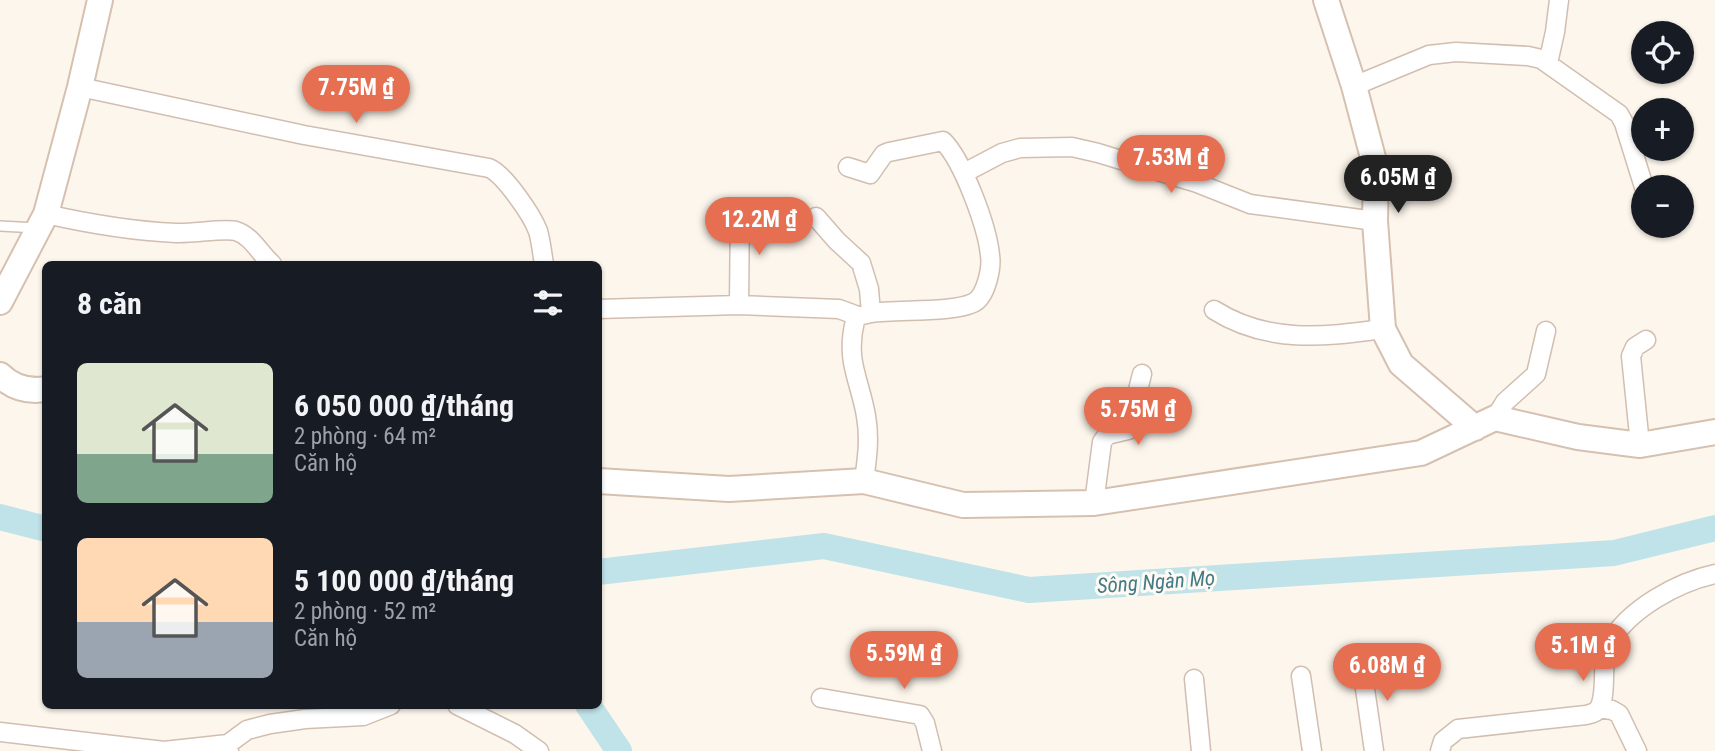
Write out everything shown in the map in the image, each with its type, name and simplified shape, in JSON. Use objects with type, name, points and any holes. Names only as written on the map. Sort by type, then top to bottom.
[{"type":"street","points":[[2,296],[42,221],[80,87],[100,0]]},
{"type":"street","points":[[1326,0],[1354,86],[1376,169],[1375,221],[1382,329],[1401,364],[1485,423],[1640,445],[1715,432]]},
{"type":"street","points":[[1548,63],[1559,0]]},
{"type":"street","points":[[1354,86],[1430,55],[1446,52],[1528,56],[1548,63],[1619,114],[1640,175]]},
{"type":"street","points":[[80,87],[304,135],[489,168],[498,173],[532,220],[539,235],[543,261]]},
{"type":"street","points":[[602,309],[739,305],[839,309],[864,314],[956,307],[972,304],[982,295],[990,265],[990,254],[973,195],[964,173],[946,144],[938,141],[884,154],[870,174],[848,167]]},
{"type":"street","points":[[964,173],[1002,153],[1020,148],[1072,147],[1197,183],[1250,204],[1375,221]]},
{"type":"street","points":[[739,305],[740,208]]},
{"type":"street","points":[[816,217],[837,241],[861,262],[869,289],[864,314],[854,326],[851,359],[868,426],[869,449],[864,481]]},
{"type":"street","points":[[42,221],[189,233],[233,231],[249,239],[269,261]]},
{"type":"street","points":[[1214,310],[1239,324],[1298,337],[1382,329]]},
{"type":"street","points":[[602,481],[729,489],[864,481],[963,505],[1094,503],[1356,462],[1389,460],[1421,453],[1485,423],[1536,373],[1546,331]]},
{"type":"street","points":[[1640,445],[1631,356],[1635,347],[1646,340]]},
{"type":"street","points":[[1094,503],[1102,442],[1107,435],[1128,430],[1142,374]]},
{"type":"street","points":[[1,379],[16,387],[32,391],[42,390]]},
{"type":"street","points":[[1599,708],[1608,645],[1617,633],[1671,588],[1715,574]]},
{"type":"street","points":[[1361,661],[1374,751]]},
{"type":"street","points":[[1301,677],[1312,751]]},
{"type":"street","points":[[1194,679],[1201,751]]},
{"type":"street","points":[[821,698],[919,715],[925,723],[932,751]]},
{"type":"street","points":[[1440,751],[1443,741],[1458,729],[1586,715],[1599,708],[1619,714],[1637,751]]},
{"type":"street","points":[[0,732],[164,751],[228,748],[247,730],[270,724],[363,716],[381,709]]},
{"type":"street","points":[[465,709],[515,734],[540,751]]},
{"type":"lane","points":[[0,226],[42,221]]},
{"type":"waterway","name":"Sông Ngàn Mọ","points":[[0,517],[42,528]]},
{"type":"waterway","name":"Sông Ngàn Mọ","points":[[602,572],[824,546],[1029,590],[1614,553],[1715,528]]},
{"type":"waterway","points":[[591,709],[619,751]]}]
